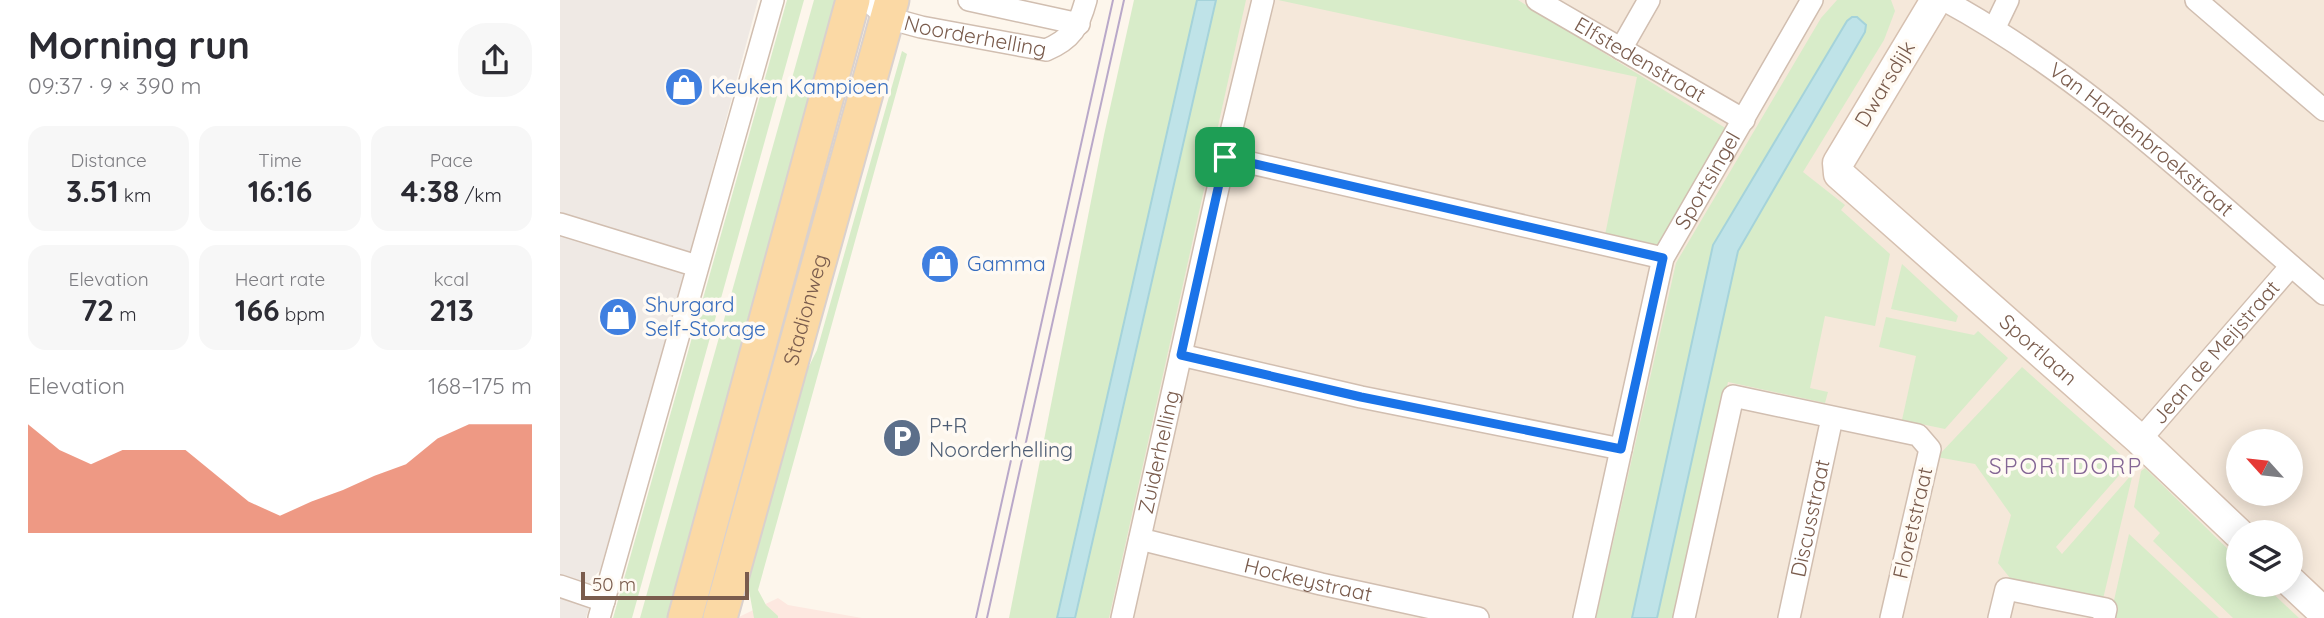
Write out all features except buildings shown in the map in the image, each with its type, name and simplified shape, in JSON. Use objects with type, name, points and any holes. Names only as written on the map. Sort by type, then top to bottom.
[{"type":"main road","name":"Stadionweg","points":[[685,618],[853,0]]},
{"type":"main road","name":"Stadionweg","points":[[720,618],[882,6]]},
{"type":"street","points":[[560,586],[602,609],[773,0]]},
{"type":"street","name":"Noorderhelling","points":[[969,0],[1080,24]]},
{"type":"street","points":[[1080,24],[1086,0]]},
{"type":"street","name":"Zuiderhelling","points":[[1122,618],[1225,157],[1263,0]]},
{"type":"street","name":"Elfstedenstraat","points":[[1537,0],[1744,120]]},
{"type":"street","points":[[1621,49],[1649,0]]},
{"type":"street","name":"Sportsingel","points":[[1584,618],[1663,258],[1812,0]]},
{"type":"street","name":"Dwarsdijk","points":[[1837,169],[1838,163],[1936,0]]},
{"type":"street","name":"Van Hardenbroekstraat","points":[[1944,0],[1995,27],[2060,72],[2162,153],[2324,294]]},
{"type":"street","points":[[1995,27],[2008,0]]},
{"type":"street","points":[[2196,0],[2324,110]]},
{"type":"street","name":"Noorderhelling","points":[[882,6],[921,27],[1037,50],[1059,45],[1080,24]]},
{"type":"street","points":[[1225,157],[1663,258]]},
{"type":"street","name":"Sportlaan","points":[[1837,169],[1839,174],[2140,440],[2226,522]]},
{"type":"street","points":[[560,225],[697,266]]},
{"type":"street","name":"Jean de Meijstraat","points":[[2140,440],[2291,266]]},
{"type":"street","points":[[1181,355],[1361,397],[1621,449]]},
{"type":"street","points":[[1684,618],[1733,396],[1832,418]]},
{"type":"street","name":"Discusstraat","points":[[1789,618],[1832,418]]},
{"type":"street","name":"Floretstraat","points":[[1832,418],[1918,435],[1930,449],[1891,618]]},
{"type":"street","name":"Hockeystraat","points":[[1140,539],[1321,584],[1478,618]]},
{"type":"street","points":[[1999,618],[2006,589],[2105,614]]},
{"type":"street","points":[[2303,593],[2324,613]]},
{"type":"shaded area","points":[[560,0],[758,0],[671,325],[586,618],[560,618]]},
{"type":"shaded area","points":[[1204,0],[2324,0],[2324,618],[1057,618]]},
{"type":"shaded area","points":[[778,598],[788,605],[862,618],[737,618]]},
{"type":"green space","points":[[787,0],[804,0],[632,618],[613,618]]},
{"type":"green space","points":[[814,0],[841,0],[668,618],[640,618]]},
{"type":"green space","points":[[1134,0],[1197,0],[1057,618],[1009,618],[1104,135]]},
{"type":"green space","points":[[1216,0],[1246,0],[1109,618],[1075,618]]},
{"type":"green space","points":[[1278,0],[1518,0],[1727,129],[1658,247],[1605,235],[1637,77]]},
{"type":"green space","points":[[1837,0],[1891,0],[1895,11],[1884,40],[1803,172],[1845,205],[1841,210],[1890,254],[1875,326],[1825,316],[1810,388],[1828,392],[1825,403],[1728,382],[1675,618],[1657,618],[1738,251],[1865,32],[1866,25],[1862,20],[1852,17],[1847,21],[1713,245],[1632,618],[1596,618],[1676,263],[1821,18]]},
{"type":"green space","points":[[902,51],[907,54],[758,590],[766,605],[778,618],[754,618],[746,574],[792,401],[817,350]]},
{"type":"green space","points":[[1902,264],[1958,316],[1956,322],[1891,309]]},
{"type":"green space","points":[[1886,317],[1974,335],[1978,331],[2008,358],[1945,429],[1902,420],[1916,356],[1879,347]]},
{"type":"green space","points":[[2022,367],[2130,463],[2056,547],[2062,554],[2133,473],[2103,599],[2010,578],[1998,563],[2011,515],[1975,464],[1937,457]]},
{"type":"green space","points":[[2145,468],[2226,547],[2226,597],[2277,597],[2299,618],[2233,618],[2153,541],[2160,533],[2134,507],[2141,471]]},
{"type":"green space","points":[[2129,534],[2219,618],[2110,618]]},
{"type":"water","points":[[1197,0],[1216,0],[1075,618],[1057,618]]},
{"type":"water","points":[[1857,17],[1866,25],[1865,32],[1738,251],[1657,618],[1632,618],[1713,245],[1847,21]]},
{"type":"tram line","points":[[976,618],[1113,0]]},
{"type":"tram line","points":[[987,618],[1124,0]]},
{"type":"place","name":"Keuken Kampioen","points":[[684,87]]},
{"type":"place","name":"Gamma","points":[[940,264]]},
{"type":"place","name":"Shurgard Self-Storage","points":[[618,317]]},
{"type":"place","name":"P+R Noorderhelling","points":[[902,438]]},
{"type":"district","name":"SPORTDORP","points":[[2066,466]]},
{"type":"route","points":[[1225,157],[1663,258],[1621,449],[1361,397],[1181,355],[1225,157]]}]
